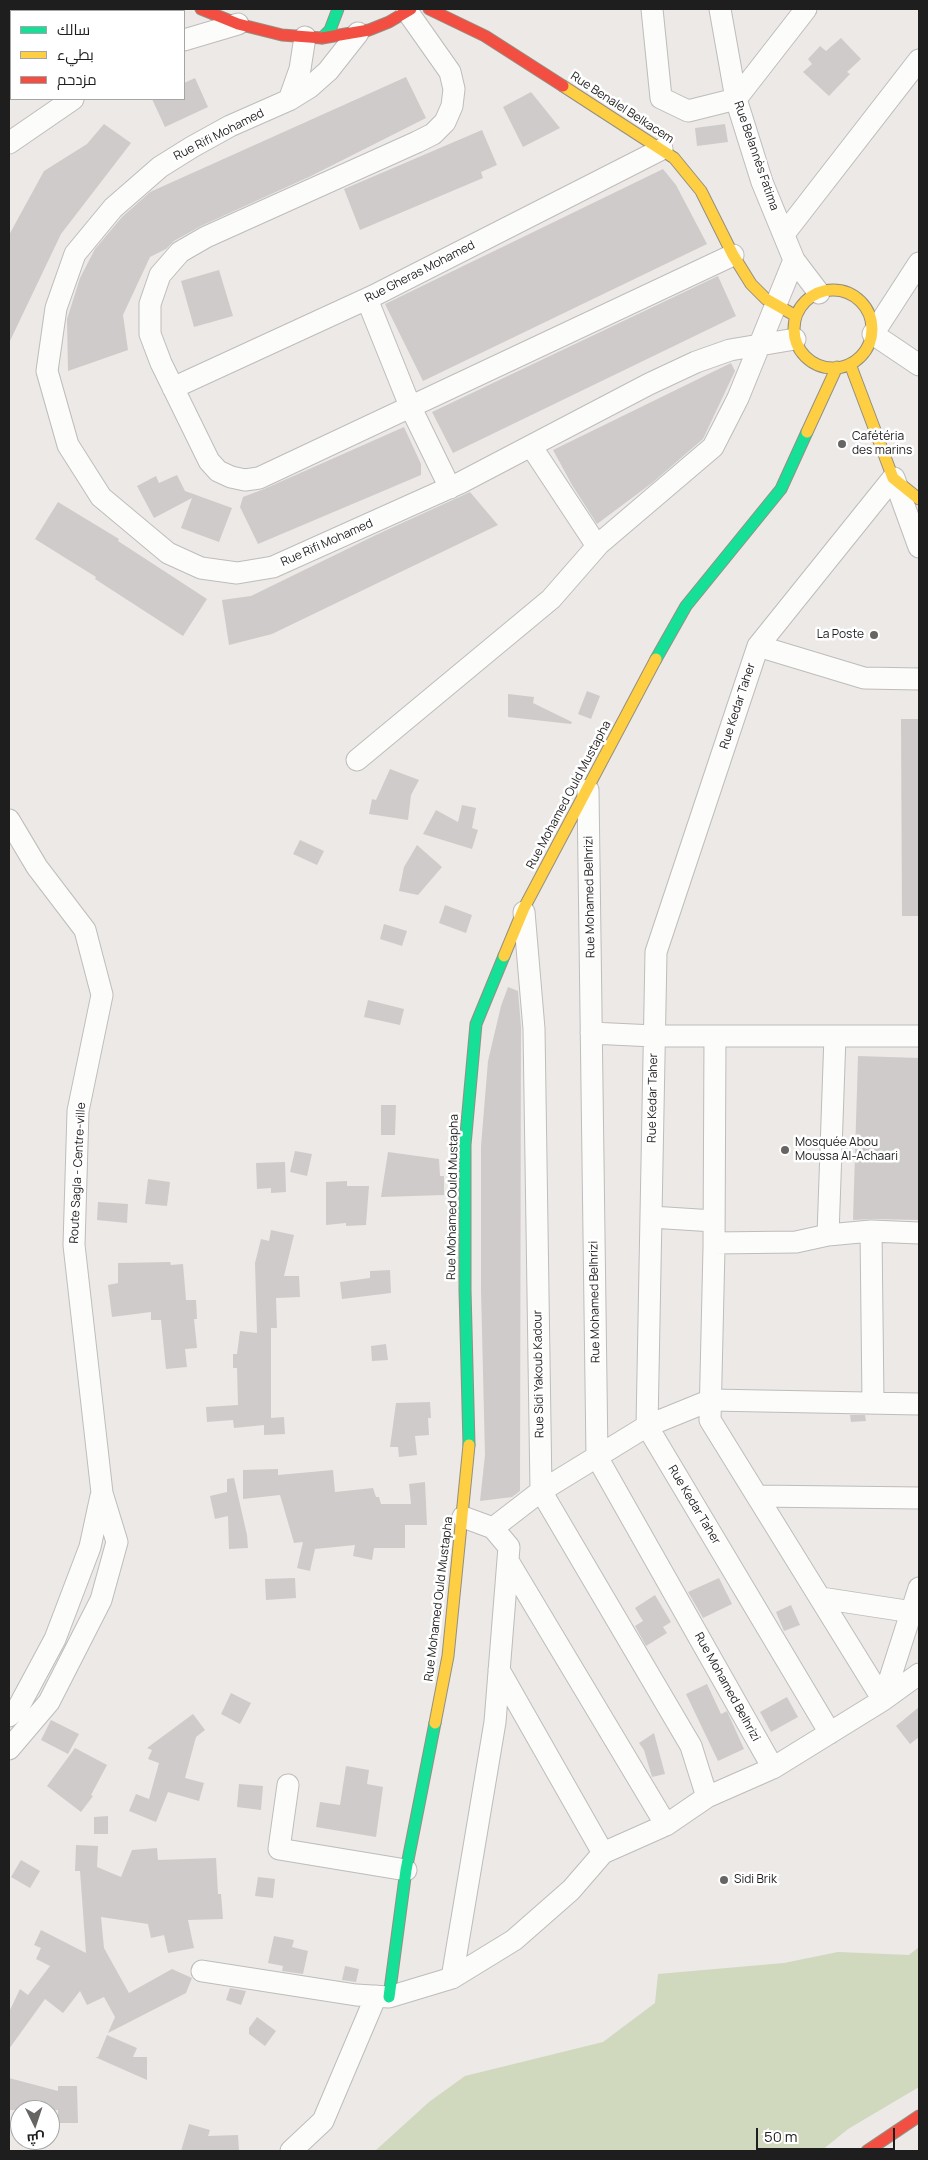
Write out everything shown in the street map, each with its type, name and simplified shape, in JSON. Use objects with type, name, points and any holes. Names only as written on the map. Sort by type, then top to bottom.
[{"type":"street","points":[[201,9],[238,24],[282,34],[314,38],[358,33],[389,22],[409,10],[450,72],[454,89],[452,106],[445,122],[433,134],[206,237],[180,252],[160,275],[150,304],[150,334],[173,388],[208,461],[218,471],[231,477],[245,480],[259,478],[733,255]]},
{"type":"street","points":[[289,100],[314,38],[330,30],[338,9]]},
{"type":"street","points":[[652,9],[661,98],[688,111],[736,99],[806,9]]},
{"type":"street","name":"Rue Belannès Fatima","points":[[720,9],[736,99],[762,182],[794,260],[820,293]]},
{"type":"street","name":"Rue Benalel Belkacem","points":[[436,10],[485,36],[662,149],[684,168],[701,191],[733,255],[751,284],[758,292],[776,305],[796,316]]},
{"type":"street","points":[[185,40],[238,24]]},
{"type":"street","name":"Rue Rifi Mohamed","points":[[358,33],[328,71],[310,87],[289,100],[230,126],[160,167],[113,208],[74,254],[56,308],[47,371],[68,446],[101,497],[168,554],[201,568],[237,573],[273,567],[450,488],[649,384],[696,362],[730,350],[795,339]]},
{"type":"street","points":[[784,234],[919,60]]},
{"type":"street","points":[[9,143],[72,100]]},
{"type":"street","name":"Rue Gheras Mohamed","points":[[173,388],[368,299],[662,149]]},
{"type":"street","points":[[357,760],[551,599],[597,546],[713,447],[738,398],[794,260]]},
{"type":"street","points":[[873,334],[872,320],[867,308],[858,298],[845,291],[831,289],[813,294],[799,309],[793,330],[803,355],[813,363],[826,368],[850,364],[863,355],[873,334],[919,263]]},
{"type":"street","points":[[368,299],[410,406],[450,488]]},
{"type":"street","points":[[873,334],[919,365]]},
{"type":"street","points":[[850,364],[919,547]]},
{"type":"street","name":"Rue Mohamed Ould Mustapha","points":[[374,1996],[406,1870],[448,1656],[463,1517],[469,1455],[464,1290],[465,1145],[476,1024],[524,908],[649,672],[686,606],[781,489],[837,367]]},
{"type":"street","points":[[531,446],[597,546]]},
{"type":"street","points":[[894,478],[919,499]]},
{"type":"street","name":"Rue Kedar Taher","points":[[830,1733],[647,1426],[656,952],[758,646],[894,478]]},
{"type":"street","points":[[758,646],[864,678],[919,679]]},
{"type":"street","name":"Rue Mohamed Belhrizi","points":[[588,789],[597,1457],[773,1768]]},
{"type":"street","name":"Route Sagla - Centre-ville","points":[[9,820],[37,867],[85,930],[102,995],[78,1111],[74,1244],[102,1493],[117,1542],[101,1600],[49,1702],[9,1749]]},
{"type":"street","name":"Rue Sidi Yakoub Kadour","points":[[524,908],[534,1029],[541,1491],[691,1746],[707,1797]]},
{"type":"street","points":[[591,1033],[654,1036],[919,1036]]},
{"type":"street","points":[[715,1036],[714,1243],[710,1420],[883,1700]]},
{"type":"street","points":[[828,1235],[835,1036]]},
{"type":"street","points":[[651,1217],[714,1221]]},
{"type":"street","points":[[871,1231],[873,1403]]},
{"type":"street","points":[[714,1243],[796,1242],[828,1235],[871,1231],[919,1232]]},
{"type":"street","points":[[494,1528],[541,1491],[647,1426],[711,1400],[919,1404]]},
{"type":"street","name":"Route Sagla - Centre-ville","points":[[9,1716],[18,1708],[55,1639],[90,1547],[102,1493]]},
{"type":"street","points":[[758,1496],[919,1498]]},
{"type":"street","points":[[452,1978],[495,1722],[510,1547],[494,1528],[463,1517]]},
{"type":"street","points":[[508,1561],[666,1825]]},
{"type":"street","points":[[883,1700],[916,1613],[919,1588]]},
{"type":"street","points":[[821,1598],[916,1613]]},
{"type":"street","points":[[499,1670],[603,1853]]},
{"type":"street","points":[[202,1970],[374,1996],[452,1978],[514,1940],[571,1890],[603,1853],[666,1825],[707,1797],[773,1768],[883,1700],[919,1674]]},
{"type":"street","points":[[288,1785],[279,1849],[406,1870]]},
{"type":"street","points":[[291,2151],[323,2121],[374,1996]]},
{"type":"street","points":[[867,2151],[919,2116]]},
{"type":"green space","points":[[919,1947],[919,2087],[848,2129],[821,2151],[375,2151],[429,2102],[465,2076],[603,2042],[655,2003],[658,1974],[784,1963],[838,1952],[909,1955]]},
{"type":"building","points":[[841,38],[861,59],[847,72],[850,74],[829,96],[803,72],[812,64],[808,59],[820,46],[826,51]]},
{"type":"building","points":[[406,77],[426,118],[311,176],[201,226],[150,257],[123,315],[128,350],[68,371],[67,319],[80,278],[95,249],[122,217],[150,192]]},
{"type":"building","points":[[195,78],[208,107],[165,127],[152,100],[185,100],[185,83]]},
{"type":"building","points":[[531,92],[560,128],[523,147],[503,107]]},
{"type":"building","points":[[104,124],[131,143],[61,234],[9,343],[9,235],[44,171],[87,144]]},
{"type":"building","points":[[725,124],[728,142],[697,146],[695,128]]},
{"type":"building","points":[[482,130],[497,165],[481,172],[483,178],[360,230],[344,189]]},
{"type":"building","points":[[663,169],[676,185],[707,244],[423,381],[385,304]]},
{"type":"building","points":[[219,270],[233,316],[194,327],[181,281]]},
{"type":"building","points":[[718,276],[736,316],[453,453],[432,412]]},
{"type":"building","points":[[731,363],[735,371],[703,439],[652,483],[597,524],[572,485],[553,450]]},
{"type":"building","points":[[404,427],[421,464],[421,475],[258,544],[240,507],[243,497]]},
{"type":"building","points":[[177,475],[185,491],[232,508],[219,542],[181,528],[192,498],[154,518],[137,486],[156,476],[159,483]]},
{"type":"building","points":[[470,492],[498,525],[272,634],[229,645],[222,600],[251,596],[378,534]]},
{"type":"building","points":[[58,502],[119,539],[118,541],[207,599],[183,636],[95,579],[96,577],[35,539]]},
{"type":"building","points":[[587,691],[600,696],[591,719],[578,714]]},
{"type":"building","points":[[508,694],[534,697],[533,703],[572,722],[571,724],[508,717]]},
{"type":"building","points":[[901,719],[919,719],[919,916],[902,916]]},
{"type":"building","points":[[390,769],[419,780],[411,795],[408,820],[369,814],[372,799],[376,800]]},
{"type":"building","points":[[462,805],[476,808],[472,828],[478,830],[472,849],[423,834],[436,810],[458,822]]},
{"type":"building","points":[[300,840],[324,851],[317,865],[293,854]]},
{"type":"building","points":[[417,845],[442,867],[418,895],[399,891],[404,867]]},
{"type":"building","points":[[445,905],[472,915],[466,933],[439,923]]},
{"type":"building","points":[[384,924],[407,931],[402,946],[380,939]]},
{"type":"building","points":[[508,987],[518,991],[521,1027],[520,1491],[512,1497],[480,1501],[485,1455],[481,1290],[481,1146],[488,1061],[501,1006]]},
{"type":"building","points":[[368,1000],[404,1009],[400,1025],[364,1017]]},
{"type":"building","points":[[858,1056],[919,1058],[919,1220],[853,1220]]},
{"type":"building","points":[[381,1105],[396,1105],[395,1135],[381,1135]]},
{"type":"building","points":[[295,1151],[312,1154],[307,1176],[290,1172]]},
{"type":"building","points":[[388,1152],[439,1159],[440,1176],[444,1176],[444,1195],[381,1197]]},
{"type":"building","points":[[285,1162],[286,1192],[271,1193],[271,1188],[257,1189],[256,1163]]},
{"type":"building","points":[[148,1179],[170,1182],[167,1206],[145,1204]]},
{"type":"building","points":[[347,1181],[347,1186],[369,1186],[366,1225],[346,1226],[346,1223],[326,1225],[326,1182]]},
{"type":"building","points":[[98,1202],[128,1204],[127,1223],[97,1220]]},
{"type":"building","points":[[271,1230],[294,1235],[284,1276],[299,1276],[300,1297],[276,1298],[277,1328],[271,1328],[271,1418],[284,1417],[285,1434],[264,1435],[264,1425],[234,1428],[233,1420],[207,1422],[206,1407],[238,1405],[237,1368],[233,1368],[233,1354],[237,1354],[240,1331],[257,1333],[255,1263],[261,1239],[269,1241]]},
{"type":"building","points":[[170,1262],[171,1265],[183,1264],[186,1300],[196,1300],[197,1319],[194,1319],[197,1348],[185,1349],[187,1367],[166,1369],[161,1320],[151,1320],[151,1312],[112,1317],[108,1285],[118,1283],[118,1263]]},
{"type":"building","points":[[390,1270],[391,1293],[342,1299],[340,1282],[370,1278],[370,1271]]},
{"type":"building","points":[[386,1344],[388,1360],[372,1361],[371,1346]]},
{"type":"building","points":[[430,1402],[431,1418],[428,1418],[429,1435],[415,1436],[417,1455],[399,1457],[398,1447],[390,1447],[396,1403]]},
{"type":"building","points":[[850,1415],[865,1415],[866,1421],[851,1422]]},
{"type":"building","points":[[278,1469],[278,1475],[333,1470],[335,1492],[373,1488],[381,1504],[411,1504],[409,1484],[425,1482],[427,1525],[405,1525],[405,1548],[374,1548],[372,1560],[353,1556],[355,1545],[315,1549],[310,1571],[297,1568],[303,1542],[294,1543],[280,1495],[243,1499],[243,1470]]},
{"type":"building","points":[[234,1478],[247,1535],[248,1548],[229,1549],[228,1516],[215,1519],[210,1496],[227,1492],[227,1479]]},
{"type":"building","points":[[295,1578],[296,1598],[266,1600],[265,1579]]},
{"type":"building","points":[[719,1578],[732,1604],[703,1618],[688,1592]]},
{"type":"building","points":[[655,1595],[671,1622],[663,1627],[667,1633],[646,1646],[635,1626],[643,1621],[635,1608]]},
{"type":"building","points":[[791,1605],[800,1625],[784,1631],[776,1612]]},
{"type":"building","points":[[707,1684],[721,1714],[727,1711],[744,1749],[718,1761],[686,1694]]},
{"type":"building","points":[[231,1693],[251,1703],[240,1724],[221,1714]]},
{"type":"building","points":[[787,1697],[798,1717],[771,1732],[760,1712]]},
{"type":"building","points":[[919,1707],[919,1737],[910,1744],[896,1726]]},
{"type":"building","points":[[193,1714],[205,1730],[196,1737],[185,1778],[204,1783],[199,1801],[168,1792],[156,1822],[129,1811],[136,1794],[149,1799],[159,1763],[148,1759],[152,1750],[147,1748]]},
{"type":"building","points":[[51,1720],[79,1734],[68,1754],[41,1740]]},
{"type":"building","points":[[654,1733],[665,1774],[652,1777],[644,1750],[639,1743]]},
{"type":"building","points":[[75,1748],[107,1765],[91,1795],[93,1796],[81,1812],[47,1786]]},
{"type":"building","points":[[346,1766],[369,1770],[367,1784],[383,1787],[376,1837],[316,1827],[320,1802],[340,1805]]},
{"type":"building","points":[[239,1784],[263,1786],[261,1810],[237,1807]]},
{"type":"building","points":[[108,1816],[108,1834],[94,1834],[94,1817]]},
{"type":"building","points":[[76,1845],[98,1846],[97,1867],[121,1877],[132,1850],[157,1848],[158,1860],[216,1858],[218,1894],[221,1894],[223,1919],[188,1920],[194,1948],[168,1953],[164,1935],[151,1938],[148,1924],[101,1917],[104,1948],[129,1993],[172,1969],[192,1978],[186,1993],[108,2033],[115,2017],[104,1997],[87,2005],[80,1991],[63,2013],[45,1999],[9,2049],[9,2012],[20,1989],[28,1995],[50,1966],[36,1959],[41,1948],[34,1945],[41,1930],[86,1953],[80,1871],[75,1871]]},
{"type":"building","points":[[21,1860],[40,1871],[30,1888],[11,1877]]},
{"type":"building","points":[[258,1877],[275,1879],[273,1898],[255,1896]]},
{"type":"building","points":[[274,1936],[294,1940],[292,1947],[308,1951],[303,1974],[282,1971],[283,1966],[268,1963]]},
{"type":"building","points":[[345,1966],[359,1969],[356,1982],[342,1980]]},
{"type":"building","points":[[230,1988],[246,1991],[241,2005],[226,2000]]},
{"type":"building","points":[[257,2017],[276,2031],[265,2046],[249,2034],[249,2028]]},
{"type":"building","points":[[107,2035],[137,2048],[133,2057],[147,2057],[147,2080],[95,2057],[98,2057]]},
{"type":"building","points":[[9,2078],[58,2091],[58,2086],[77,2086],[78,2123],[60,2123],[60,2100],[10,2100],[9,2110]]},
{"type":"building","points":[[189,2124],[210,2130],[208,2136],[238,2135],[239,2151],[181,2151]]},
{"type":"traffic: fast","points":[[322,38],[330,30],[338,9]]},
{"type":"traffic: fast","points":[[656,659],[686,606],[781,489],[807,432]]},
{"type":"traffic: fast","points":[[469,1445],[465,1290],[465,1145],[476,1024],[504,956]]},
{"type":"traffic: fast","points":[[389,1997],[406,1870],[435,1723]]},
{"type":"traffic: slow","points":[[563,86],[674,158],[701,191],[733,255],[751,284],[766,299],[796,316]]},
{"type":"traffic: slow","points":[[825,290],[841,290],[855,296],[866,307],[872,321],[872,329],[872,337],[866,351],[855,362],[841,368],[825,368],[811,362],[800,351],[794,337],[794,321],[800,307],[811,296],[825,290]]},
{"type":"traffic: slow","points":[[850,364],[893,478],[919,499]]},
{"type":"traffic: slow","points":[[807,432],[837,367]]},
{"type":"traffic: slow","points":[[504,956],[524,908],[656,659]]},
{"type":"traffic: slow","points":[[435,1723],[448,1656],[469,1445]]},
{"type":"traffic: jam","points":[[201,9],[238,24],[282,35],[322,38],[369,30],[389,22],[411,9]]},
{"type":"traffic: jam","points":[[429,9],[485,36],[563,86]]},
{"type":"traffic: jam","points":[[867,2151],[919,2116]]},
{"type":"place","name":"Cafétéria des marins","points":[[842,444]]},
{"type":"place","name":"La Poste","points":[[874,635]]},
{"type":"place","name":"Mosquée Abou Moussa Al-Achaari","points":[[785,1150]]},
{"type":"place","name":"Sidi Brik","points":[[724,1880]]}]
